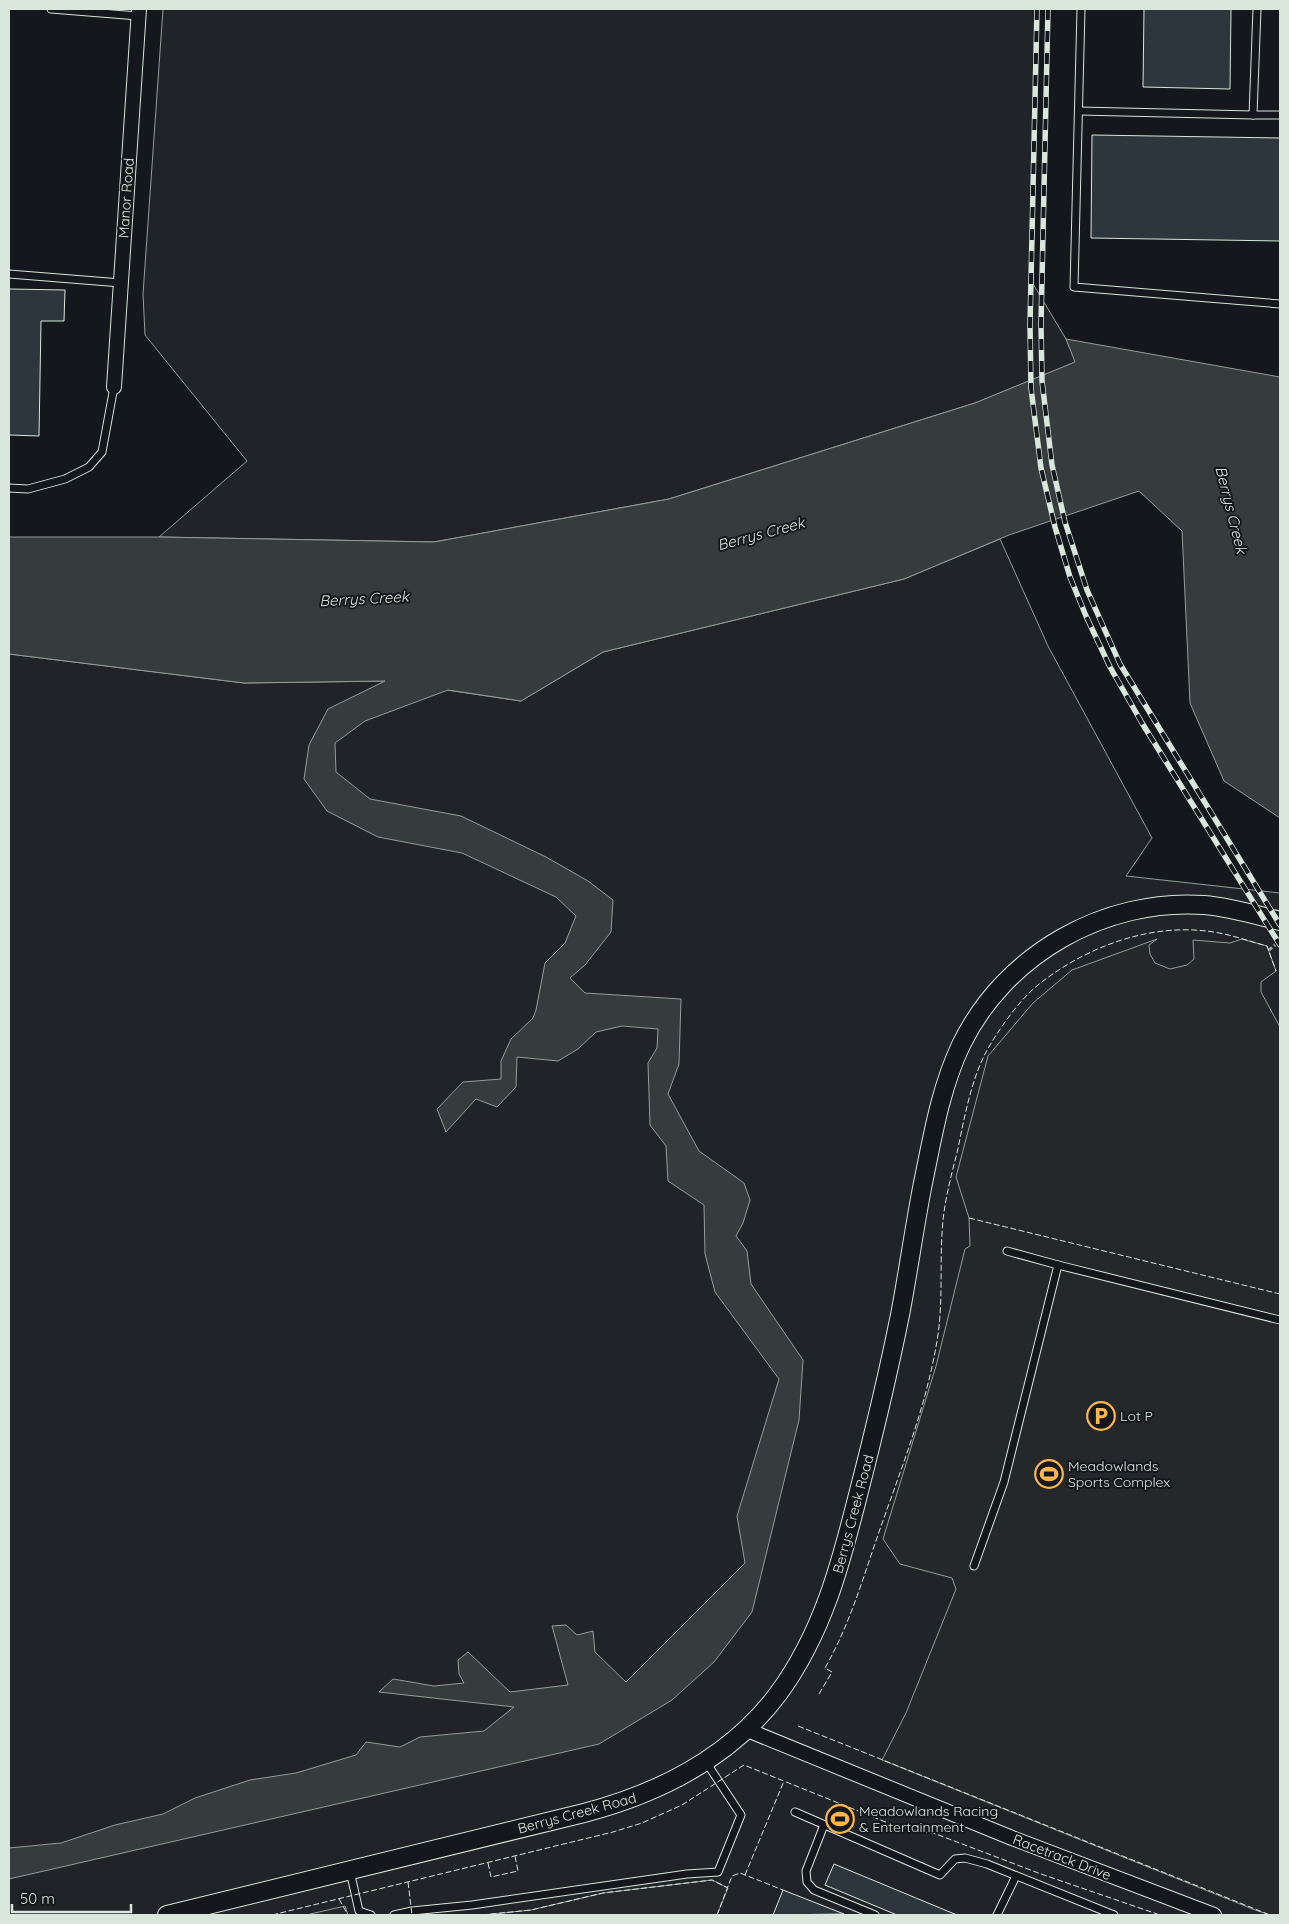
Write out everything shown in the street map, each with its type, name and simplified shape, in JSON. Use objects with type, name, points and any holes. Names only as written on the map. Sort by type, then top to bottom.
[{"type":"street","name":"Manor Road","points":[[114,387],[138,12]]},
{"type":"street","name":"Berrys Creek Road","points":[[168,1915],[626,1801],[664,1785],[706,1761],[745,1729],[776,1696],[798,1664],[818,1627],[834,1587],[877,1420],[900,1316],[915,1223],[942,1100],[962,1045],[981,1012],[1004,983],[1050,945],[1085,926],[1117,915],[1164,906],[1204,905],[1280,921]]},
{"type":"street","name":"Racetrack Drive","points":[[745,1729],[1012,1838],[1214,1915]]},
{"type":"lane","points":[[51,9],[138,12]]},
{"type":"lane","points":[[1081,9],[1074,287],[1280,304]]},
{"type":"lane","points":[[1254,115],[1257,9]]},
{"type":"lane","points":[[1078,111],[1280,115]]},
{"type":"lane","points":[[9,274],[121,283]]},
{"type":"lane","points":[[9,488],[28,489],[37,487],[65,479],[89,467],[102,452],[114,387]]},
{"type":"lane","points":[[1006,1251],[1280,1320]]},
{"type":"lane","points":[[974,1566],[1004,1482],[1058,1265]]},
{"type":"lane","points":[[394,1915],[688,1874],[718,1872],[741,1815],[706,1761]]},
{"type":"lane","points":[[796,1812],[940,1875],[955,1859],[965,1858],[988,1864],[1114,1915]]},
{"type":"lane","points":[[824,1825],[806,1871],[807,1882],[814,1890],[875,1915]]},
{"type":"lane","points":[[350,1871],[359,1911],[371,1915]]},
{"type":"lane","points":[[997,1915],[1016,1876]]},
{"type":"path","points":[[1269,950],[1274,944]]},
{"type":"shaded area","points":[[163,9],[1038,9],[1033,284],[1066,339],[1076,362],[975,403],[669,499],[434,542],[159,537],[247,461],[145,335],[143,294]]},
{"type":"shaded area","points":[[1000,539],[1048,646],[1152,838],[1126,876],[1280,893],[1280,1915],[9,1915],[9,654],[244,683],[386,681],[521,701],[603,652],[904,579]]},
{"type":"shaded area","name":"Lot P","points":[[1157,939],[1149,945],[1150,954],[1155,963],[1170,969],[1187,965],[1194,959],[1193,940],[1230,943],[1242,939],[1267,946],[1276,971],[1261,982],[1261,992],[1280,1027],[1280,1915],[1270,1915],[1255,1910],[882,1760],[906,1713],[956,1589],[952,1578],[900,1564],[883,1539],[936,1366],[965,1249],[970,1246],[969,1218],[956,1177],[988,1056],[1033,1003],[1072,970]]},
{"type":"shaded area","points":[[712,1880],[728,1888],[717,1915],[482,1915],[531,1910],[603,1893]]},
{"type":"shaded area","points":[[345,1906],[348,1915],[306,1915]]},
{"type":"water","name":"Berrys Creek","points":[[1066,339],[1280,377],[1280,818],[1224,781],[1190,703],[1182,531],[1139,491],[1009,535],[904,579],[603,652],[521,701],[448,690],[365,721],[335,743],[336,772],[370,799],[461,816],[546,857],[588,881],[613,900],[611,932],[585,965],[570,978],[585,993],[681,999],[679,1064],[668,1094],[699,1151],[744,1183],[750,1200],[743,1223],[736,1236],[747,1251],[751,1284],[803,1360],[799,1420],[752,1612],[714,1662],[672,1700],[599,1744],[9,1879],[9,1848],[61,1843],[115,1825],[163,1814],[195,1798],[250,1780],[296,1773],[356,1755],[366,1742],[400,1747],[420,1737],[484,1731],[514,1707],[379,1692],[393,1679],[434,1686],[464,1683],[459,1674],[458,1660],[468,1652],[510,1692],[568,1685],[552,1626],[566,1625],[577,1635],[593,1631],[595,1652],[626,1682],[745,1563],[737,1516],[779,1379],[715,1292],[705,1254],[704,1205],[668,1181],[666,1146],[650,1125],[648,1063],[657,1048],[658,1029],[622,1026],[596,1032],[578,1049],[558,1061],[517,1057],[516,1087],[497,1107],[476,1099],[446,1132],[437,1109],[463,1082],[501,1079],[501,1061],[511,1039],[533,1018],[545,963],[565,943],[576,916],[556,897],[462,853],[378,837],[327,811],[304,779],[309,745],[328,709],[385,681],[244,683],[9,654],[9,537],[159,537],[434,542],[669,499],[975,403],[1075,362]]},
{"type":"building","points":[[1144,9],[1231,9],[1230,89],[1143,87]]},
{"type":"building","points":[[1092,135],[1280,138],[1280,241],[1091,238]]},
{"type":"building","points":[[9,289],[65,290],[64,321],[41,321],[39,436],[9,435]]},
{"type":"building","points":[[834,1864],[957,1915],[897,1915],[825,1885]]},
{"type":"building","points":[[783,1890],[844,1914],[773,1915]]},
{"type":"railway","points":[[1037,9],[1030,325],[1031,388],[1041,468],[1055,527],[1070,577],[1110,667],[1142,723],[1280,945]]},
{"type":"railway","points":[[1048,9],[1041,324],[1042,381],[1052,465],[1065,522],[1087,590],[1120,664],[1280,925]]},
{"type":"fence","points":[[819,1694],[832,1672],[825,1668],[842,1635],[855,1601],[912,1438],[926,1390],[937,1341],[941,1306],[942,1235],[946,1200],[971,1090],[985,1054],[995,1036],[1023,999],[1056,972],[1096,950],[1139,935],[1161,931],[1184,930],[1230,935],[1267,946],[1276,971]]},
{"type":"fence","points":[[969,1218],[1280,1294]]},
{"type":"fence","points":[[798,1726],[1270,1915]]},
{"type":"fence","points":[[272,1915],[613,1832],[642,1823],[682,1805],[744,1765],[893,1825],[936,1834],[1041,1874],[1160,1915]]},
{"type":"fence","points":[[745,1875],[784,1781]]},
{"type":"fence","points":[[488,1863],[491,1877],[518,1871],[515,1856]]},
{"type":"fence","points":[[717,1915],[732,1876],[740,1873],[783,1890]]},
{"type":"fence","points":[[482,1915],[531,1910],[603,1893],[712,1880],[728,1888]]},
{"type":"fence","points":[[408,1882],[412,1915]]},
{"type":"fence","points":[[339,1899],[348,1915]]},
{"type":"place","name":"Lot P","points":[[1101,1416]]},
{"type":"place","name":"Meadowlands Sports Complex","points":[[1049,1474]]},
{"type":"place","name":"Meadowlands Racing & Entertainment","points":[[840,1819]]}]
